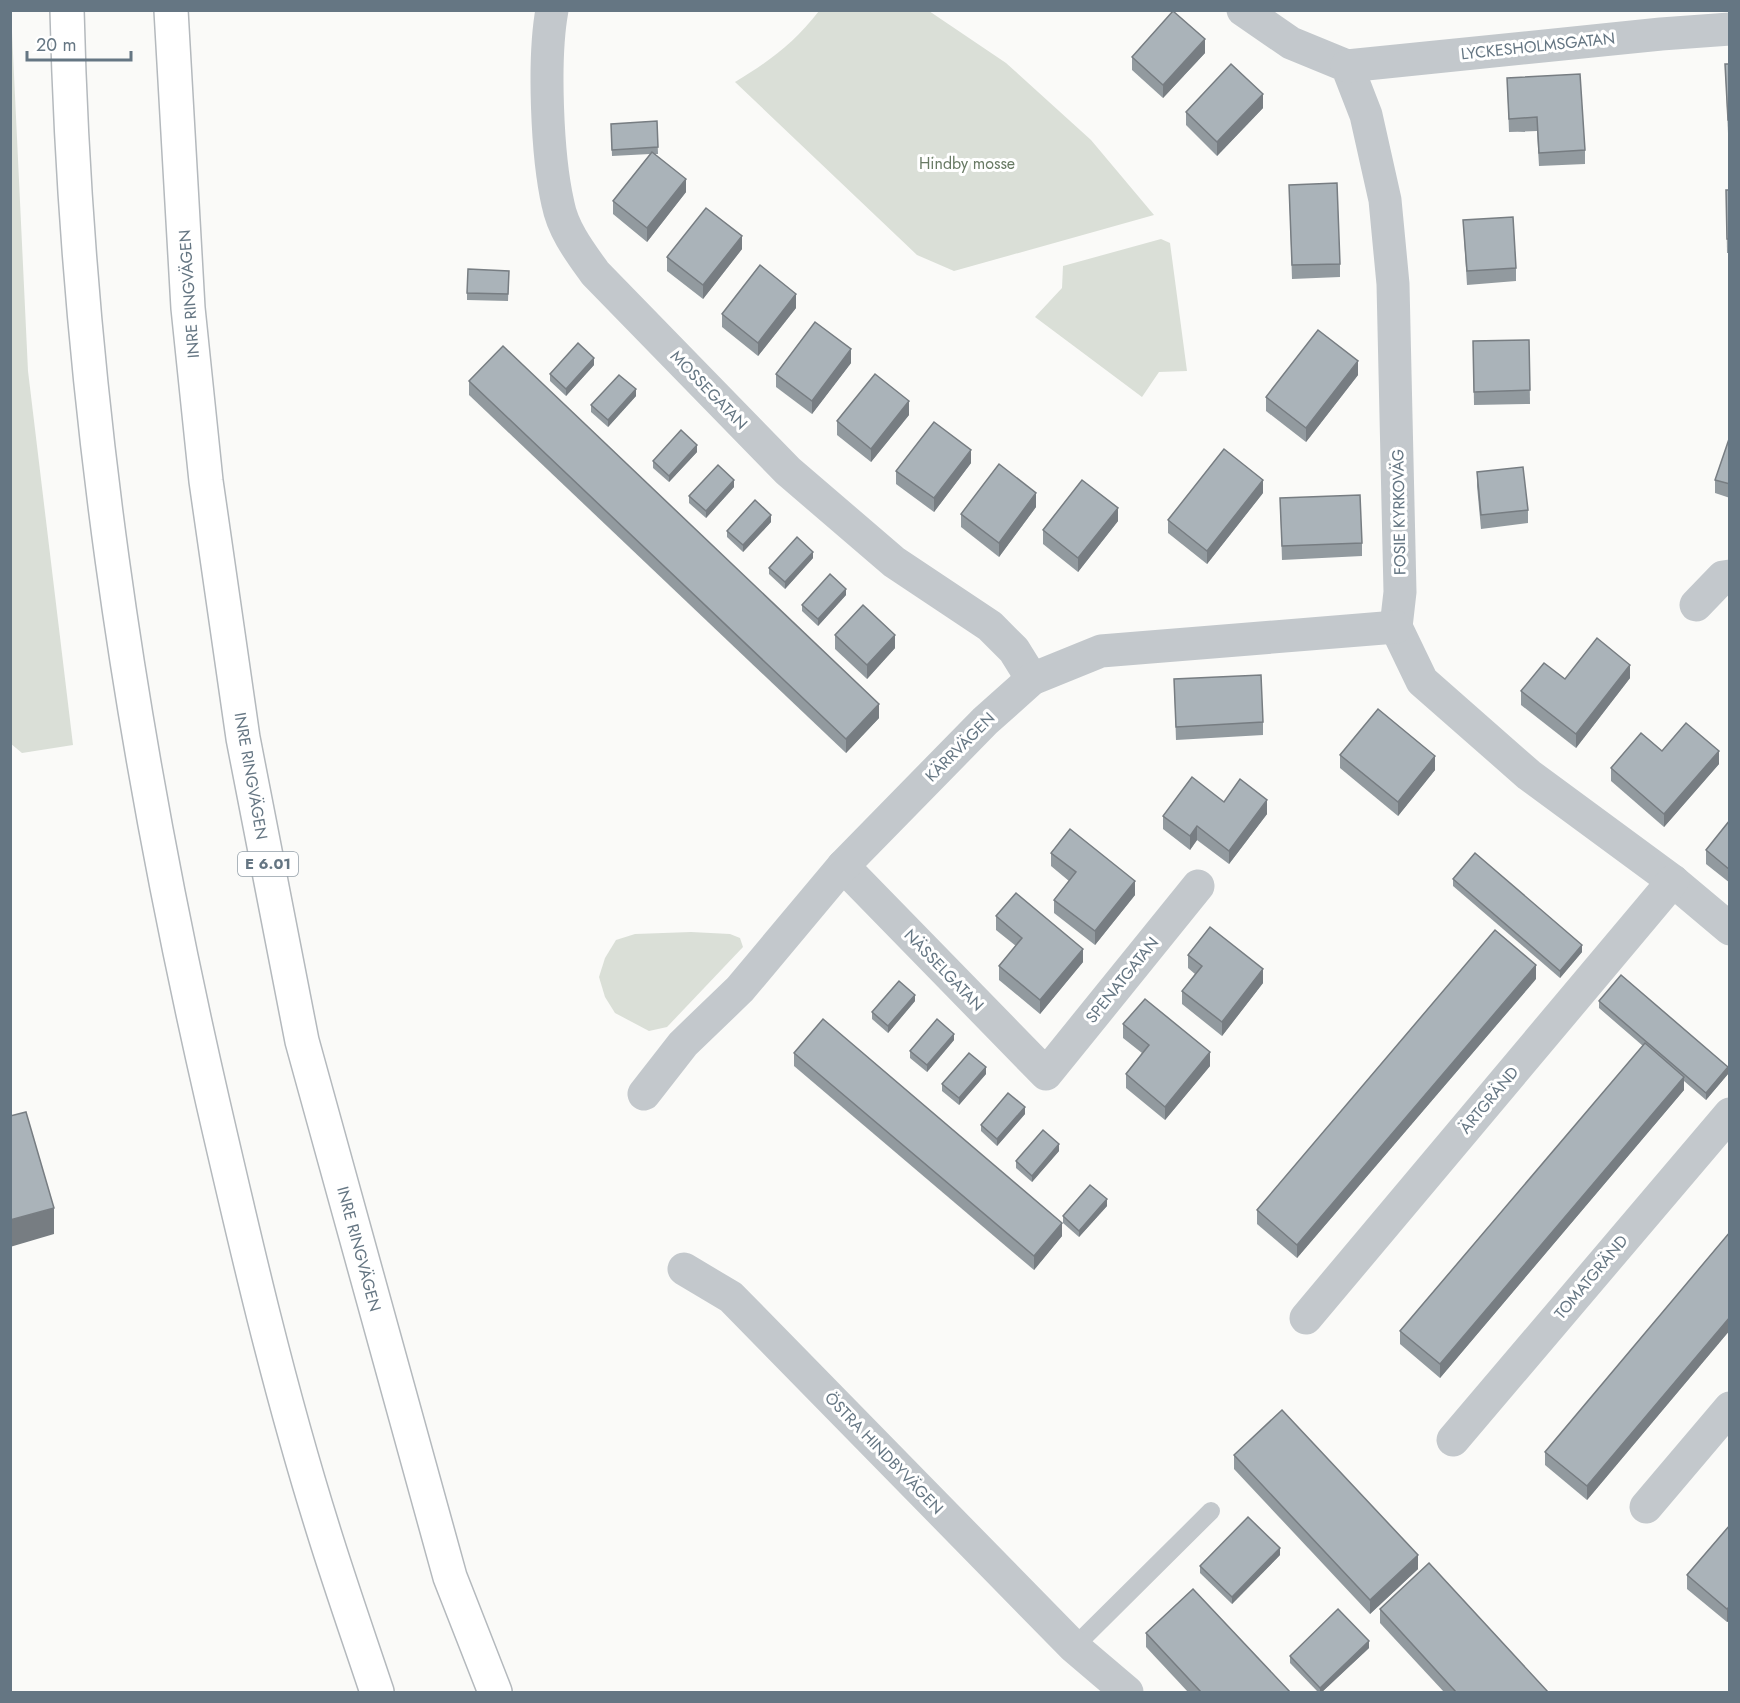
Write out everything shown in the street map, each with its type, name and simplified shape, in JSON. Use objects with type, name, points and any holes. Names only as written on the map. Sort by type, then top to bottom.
[{"type":"highway","points":[[67,10],[76,243],[93,408],[127,669],[158,852],[233,1191],[276,1368],[323,1529],[377,1692]]},
{"type":"highway","name":"INRE RINGVÄGEN","points":[[171,10],[188,308],[206,482],[245,750],[302,1041],[450,1577],[495,1692]]},
{"type":"street","name":"MOSSEGATAN","points":[[552,10],[548,112],[558,205],[573,242],[594,273],[788,471],[894,562],[990,626],[1014,650],[1032,679]]},
{"type":"street","points":[[1243,10],[1291,43],[1347,66]]},
{"type":"street","name":"LYCKESHOLMSGATAN","points":[[1347,66],[1661,22],[1730,29]]},
{"type":"street","name":"FOSIE KYRKOVÄG","points":[[1347,66],[1366,115],[1385,200],[1393,284],[1400,592],[1396,627]]},
{"type":"street","points":[[1696,605],[1723,577],[1730,576]]},
{"type":"street","name":"KÄRRVÄGEN","points":[[644,1094],[683,1044],[740,989],[843,866],[985,721],[1032,679],[1101,651],[1396,627]]},
{"type":"street","points":[[1396,627],[1422,681],[1529,776],[1673,881],[1730,929]]},
{"type":"street","name":"NÄSSELGATAN","points":[[843,866],[1046,1074]]},
{"type":"street","name":"ÄRTGRÄND","points":[[1306,1318],[1673,881]]},
{"type":"street","name":"SPENATGATAN","points":[[1046,1074],[1198,886]]},
{"type":"street","name":"TOMATGRÄND","points":[[1453,1440],[1730,1114]]},
{"type":"street","name":"ÖSTRA HINDBYVÄGEN","points":[[684,1269],[731,1297],[1074,1647],[1127,1692]]},
{"type":"street","points":[[1647,1507],[1730,1408]]},
{"type":"lane","points":[[1074,1647],[1211,1511]]},
{"type":"green space","points":[[11,11],[28,371],[73,745],[22,753],[10,743]]},
{"type":"green space","name":"Hindby mosse","points":[[819,11],[929,11],[1006,63],[1091,140],[1154,215],[954,271],[917,255],[735,82],[781,51]]},
{"type":"green space","points":[[1161,239],[1170,243],[1187,371],[1159,372],[1142,397],[1035,317],[1062,288],[1063,266]]},
{"type":"green space","points":[[691,932],[730,934],[740,938],[743,947],[667,1027],[649,1031],[615,1013],[605,997],[599,977],[605,958],[616,940],[635,934]]},
{"type":"building","points":[[1173,11],[1205,39],[1163,85],[1132,57]]},
{"type":"building","points":[[1231,64],[1263,94],[1217,142],[1186,112]]},
{"type":"building","points":[[1725,64],[1730,64],[1730,120],[1728,120]]},
{"type":"building","points":[[1580,74],[1585,150],[1539,153],[1537,117],[1509,119],[1507,78]]},
{"type":"building","points":[[657,121],[658,147],[612,150],[611,124]]},
{"type":"building","points":[[652,152],[686,179],[647,228],[613,201]]},
{"type":"building","points":[[1337,183],[1340,264],[1292,265],[1289,185]]},
{"type":"building","points":[[1726,190],[1730,190],[1730,239],[1727,239]]},
{"type":"building","points":[[706,208],[742,236],[703,285],[667,257]]},
{"type":"building","points":[[1513,217],[1516,268],[1467,271],[1463,220]]},
{"type":"building","points":[[760,265],[796,294],[758,343],[722,314]]},
{"type":"building","points":[[468,269],[509,271],[508,294],[467,293]]},
{"type":"building","points":[[815,322],[851,349],[812,401],[776,374]]},
{"type":"building","points":[[1318,330],[1358,361],[1306,428],[1266,397]]},
{"type":"building","points":[[1529,340],[1530,390],[1474,392],[1473,341]]},
{"type":"building","points":[[578,343],[594,358],[566,389],[550,374]]},
{"type":"building","points":[[503,346],[879,704],[846,739],[469,381]]},
{"type":"building","points":[[875,374],[909,401],[871,449],[837,421]]},
{"type":"building","points":[[619,375],[636,389],[608,420],[591,405]]},
{"type":"building","points":[[934,422],[971,450],[934,498],[896,471]]},
{"type":"building","points":[[681,430],[697,445],[669,476],[653,461]]},
{"type":"building","points":[[1730,439],[1730,484],[1715,480]]},
{"type":"building","points":[[1224,449],[1263,480],[1207,551],[1168,520]]},
{"type":"building","points":[[999,464],[1036,493],[999,543],[961,514]]},
{"type":"building","points":[[718,465],[734,480],[706,511],[689,496]]},
{"type":"building","points":[[1523,467],[1528,510],[1481,515],[1477,472]]},
{"type":"building","points":[[1082,480],[1118,508],[1078,558],[1043,530]]},
{"type":"building","points":[[1360,495],[1362,543],[1282,546],[1280,498]]},
{"type":"building","points":[[755,500],[771,515],[743,545],[727,531]]},
{"type":"building","points":[[797,537],[813,552],[785,582],[769,568]]},
{"type":"building","points":[[830,574],[846,589],[818,619],[802,605]]},
{"type":"building","points":[[863,605],[895,635],[867,665],[835,635]]},
{"type":"building","points":[[1597,638],[1630,665],[1576,734],[1521,691],[1544,663],[1565,679]]},
{"type":"building","points":[[1261,675],[1263,722],[1176,727],[1174,679]]},
{"type":"building","points":[[1378,709],[1435,756],[1398,802],[1340,755]]},
{"type":"building","points":[[1686,723],[1719,751],[1664,814],[1611,768],[1641,733],[1662,751]]},
{"type":"building","points":[[1192,777],[1224,802],[1240,779],[1267,800],[1229,851],[1197,826],[1190,836],[1163,816]]},
{"type":"building","points":[[1730,820],[1730,870],[1706,850]]},
{"type":"building","points":[[1070,829],[1135,881],[1095,931],[1054,900],[1076,872],[1051,853]]},
{"type":"building","points":[[1475,853],[1582,945],[1560,971],[1453,879]]},
{"type":"building","points":[[1016,893],[1083,949],[1040,1000],[999,966],[1022,938],[996,916]]},
{"type":"building","points":[[1210,927],[1263,969],[1222,1022],[1182,991],[1202,966],[1188,955]]},
{"type":"building","points":[[1495,930],[1536,965],[1297,1245],[1257,1210]]},
{"type":"building","points":[[1621,975],[1728,1067],[1706,1093],[1599,1001]]},
{"type":"building","points":[[899,981],[915,995],[888,1026],[872,1012]]},
{"type":"building","points":[[1145,999],[1210,1052],[1165,1107],[1126,1074],[1149,1045],[1123,1024]]},
{"type":"building","points":[[823,1019],[1062,1223],[1034,1256],[794,1053]]},
{"type":"building","points":[[937,1019],[954,1034],[927,1065],[910,1051]]},
{"type":"building","points":[[1645,1043],[1684,1077],[1440,1364],[1400,1331]]},
{"type":"building","points":[[969,1053],[986,1067],[959,1098],[942,1084]]},
{"type":"building","points":[[1008,1093],[1025,1107],[997,1139],[981,1125]]},
{"type":"building","points":[[26,1112],[54,1208],[10,1220],[10,1116]]},
{"type":"building","points":[[1043,1130],[1059,1144],[1032,1176],[1016,1161]]},
{"type":"building","points":[[1090,1185],[1107,1199],[1079,1231],[1063,1216]]},
{"type":"building","points":[[1730,1232],[1730,1317],[1587,1486],[1545,1452]]},
{"type":"building","points":[[1282,1410],[1418,1555],[1370,1600],[1234,1455]]},
{"type":"building","points":[[1248,1517],[1280,1548],[1232,1597],[1200,1566]]},
{"type":"building","points":[[1730,1525],[1730,1606],[1727,1609],[1687,1575]]},
{"type":"building","points":[[1429,1563],[1548,1692],[1456,1692],[1380,1609]]},
{"type":"building","points":[[1193,1589],[1290,1692],[1201,1692],[1146,1633]]},
{"type":"building","points":[[1338,1609],[1369,1641],[1320,1688],[1290,1656]]}]
